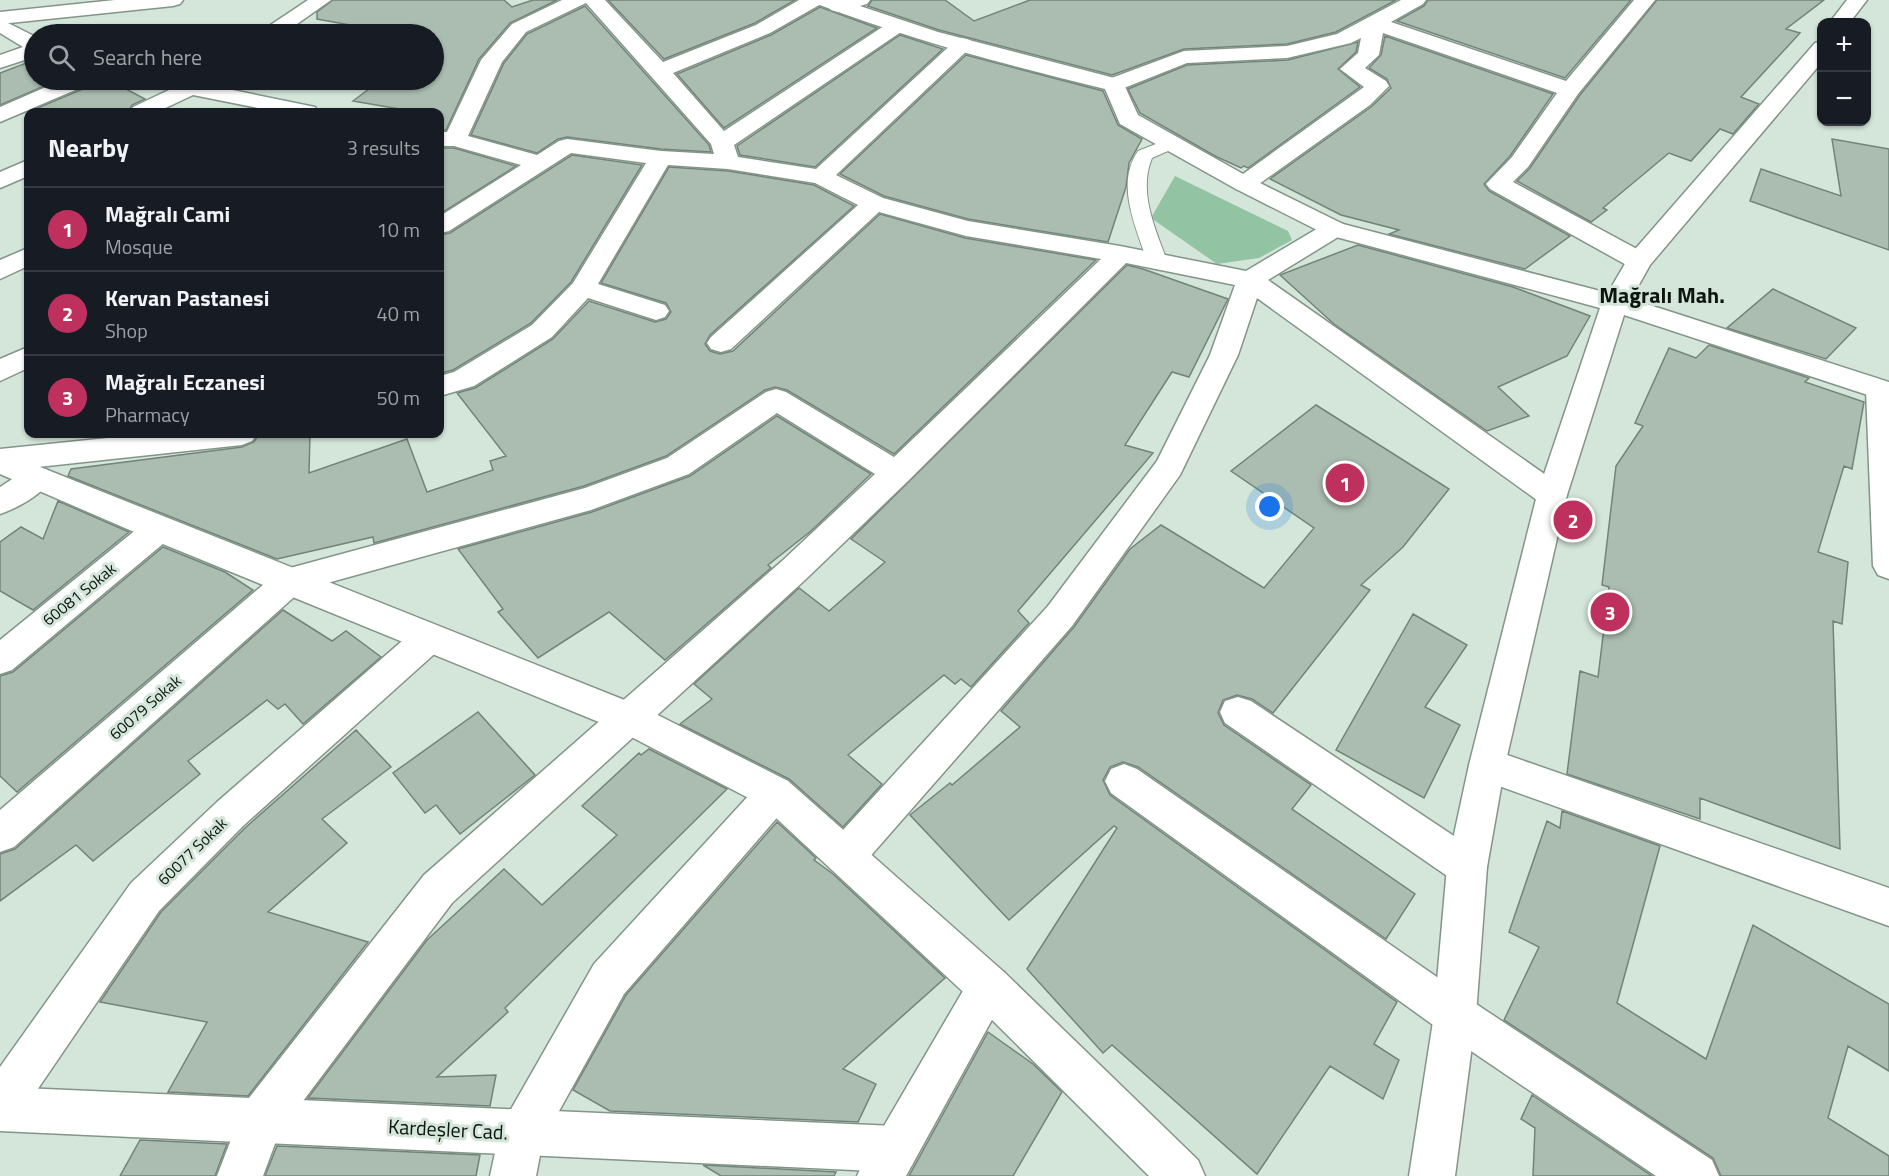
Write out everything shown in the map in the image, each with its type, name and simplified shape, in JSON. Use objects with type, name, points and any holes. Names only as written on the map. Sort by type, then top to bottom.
[{"type":"street","points":[[0,18],[173,0]]},
{"type":"street","points":[[285,24],[321,0]]},
{"type":"street","points":[[540,163],[447,139],[492,60],[519,28],[578,0]]},
{"type":"street","points":[[594,0],[660,71],[725,153]]},
{"type":"street","points":[[660,71],[763,29],[814,0]]},
{"type":"street","points":[[841,2],[897,26],[1114,85],[1184,57],[1287,52],[1344,39],[1416,0]]},
{"type":"street","points":[[1639,261],[1498,184],[1520,162],[1570,90],[1644,0]]},
{"type":"street","points":[[1843,18],[1857,0]]},
{"type":"street","points":[[1375,23],[1570,90]]},
{"type":"street","points":[[1244,184],[1362,100],[1378,86],[1351,69],[1368,55],[1375,23]]},
{"type":"street","points":[[0,25],[24,38]]},
{"type":"street","points":[[725,153],[897,26]]},
{"type":"street","points":[[821,177],[963,44]]},
{"type":"street","points":[[1432,1176],[1455,1015],[1467,867],[1487,765],[1552,495],[1615,303],[1639,261],[1802,74],[1817,53]]},
{"type":"street","points":[[0,62],[24,54]]},
{"type":"street","points":[[1114,85],[1128,119],[1244,184],[1334,229],[1615,303],[1884,391],[1889,566]]},
{"type":"street","points":[[0,115],[56,90]]},
{"type":"street","points":[[149,108],[184,90]]},
{"type":"street","points":[[224,90],[291,108]]},
{"type":"street","points":[[444,223],[567,146],[661,158],[725,153],[821,177],[874,203],[966,228],[1120,254],[1251,280],[1552,495]]},
{"type":"street","points":[[444,385],[464,378],[542,331],[583,288],[661,158]]},
{"type":"street","points":[[0,181],[24,169]]},
{"type":"street","points":[[721,343],[874,203]]},
{"type":"street","points":[[846,855],[1060,616],[1169,467],[1224,355],[1251,280],[1334,229]]},
{"type":"street","points":[[240,1176],[261,1119],[438,889],[794,570],[897,473],[1120,254]]},
{"type":"street","points":[[0,270],[24,258]]},
{"type":"street","points":[[583,288],[656,312]]},
{"type":"street","points":[[0,371],[24,358]]},
{"type":"street","points":[[291,580],[591,498],[678,466],[776,399],[897,473]]},
{"type":"street","points":[[0,460],[46,438]]},
{"type":"street","points":[[0,460],[205,438]]},
{"type":"street","points":[[0,460],[159,529],[291,580],[429,639],[629,718],[775,793],[989,987],[1182,1176]]},
{"type":"street","points":[[0,502],[37,477]]},
{"type":"street","name":"60081 Sokak","points":[[0,660],[159,529]]},
{"type":"street","name":"60079 Sokak","points":[[0,834],[291,580]]},
{"type":"street","name":"60077 Sokak","points":[[0,1107],[145,897],[230,814],[429,639]]},
{"type":"street","points":[[1238,712],[1467,867]]},
{"type":"street","points":[[1487,765],[1889,907]]},
{"type":"street","points":[[1124,781],[1455,1015],[1696,1176]]},
{"type":"street","points":[[513,1176],[522,1134],[609,979],[775,793]]},
{"type":"street","points":[[888,1162],[989,987]]},
{"type":"street","name":"Kardeşler Cad.","points":[[0,1107],[522,1134],[888,1162]]},
{"type":"lane","points":[[1157,261],[1140,212],[1136,174],[1144,155],[1171,143]]},
{"type":"green space","points":[[1175,176],[1288,231],[1292,240],[1259,258],[1217,264],[1151,218]]},
{"type":"building","points":[[333,0],[504,0],[512,7],[533,0],[557,0],[510,23],[479,59],[446,130],[444,130],[444,108],[394,108],[353,101],[368,90],[444,90],[444,24],[345,24],[317,19],[317,12]]},
{"type":"building","points":[[608,0],[795,0],[755,23],[664,59]]},
{"type":"building","points":[[872,0],[945,0],[974,21],[1030,0],[1396,0],[1336,32],[1287,44],[1184,49],[1112,75],[939,30],[868,6]]},
{"type":"building","points":[[1428,0],[1631,0],[1565,78],[1397,21],[1424,6]]},
{"type":"building","points":[[1657,0],[1824,0],[1786,29],[1800,33],[1741,97],[1759,104],[1733,134],[1720,129],[1691,161],[1669,153],[1603,208],[1607,210],[1591,222],[1517,181],[1530,168],[1580,95]]},
{"type":"building","points":[[585,6],[709,145],[711,152],[661,149],[567,137],[558,139],[537,153],[471,135],[504,63],[527,34]]},
{"type":"building","points":[[820,7],[877,28],[724,128],[677,74],[771,35]]},
{"type":"building","points":[[900,35],[943,49],[815,167],[740,155],[737,146]]},
{"type":"building","points":[[1385,36],[1553,94],[1510,156],[1484,184],[1489,191],[1570,236],[1525,269],[1389,234],[1399,230],[1341,215],[1270,179],[1371,107],[1391,88],[1387,79],[1369,68],[1381,55]]},
{"type":"building","points":[[1358,42],[1356,52],[1338,69],[1360,87],[1248,168],[1244,166],[1241,168],[1215,156],[1140,113],[1128,89],[1187,65],[1288,60]]},
{"type":"building","points":[[966,55],[1103,91],[1118,125],[1142,139],[1129,163],[1126,187],[1108,242],[968,219],[884,196],[840,174]]},
{"type":"building","points":[[24,64],[24,90],[35,90],[0,105],[0,73]]},
{"type":"building","points":[[81,90],[128,90],[145,99],[130,108],[38,108]]},
{"type":"building","points":[[1832,139],[1889,149],[1889,250],[1750,201],[1761,169],[1841,196]]},
{"type":"building","points":[[444,148],[454,148],[516,166],[444,211]]},
{"type":"building","points":[[572,155],[642,165],[571,282],[531,323],[453,370],[444,372],[444,234],[450,233]]},
{"type":"building","points":[[669,167],[728,171],[814,185],[854,206],[710,335],[705,344],[710,351],[720,354],[733,351],[880,214],[965,238],[1096,260],[894,454],[787,390],[775,387],[765,390],[666,456],[584,486],[374,543],[373,537],[277,559],[68,476],[71,469],[242,447],[254,442],[256,438],[310,438],[309,473],[407,439],[427,492],[493,470],[490,461],[506,456],[457,393],[475,388],[553,339],[589,301],[655,322],[666,319],[671,312],[666,303],[601,283]]},
{"type":"building","points":[[1358,245],[1513,287],[1590,316],[1567,356],[1498,387],[1529,416],[1487,431],[1334,324],[1280,275]]},
{"type":"building","points":[[1127,265],[1228,299],[1189,377],[1172,372],[1125,445],[1153,453],[1018,611],[1029,623],[971,687],[961,679],[955,684],[944,675],[848,755],[882,784],[843,827],[789,779],[680,724],[712,699],[694,684],[799,588],[829,611],[885,562],[851,539]]},
{"type":"building","points":[[1773,289],[1856,328],[1826,359],[1727,328]]},
{"type":"building","points":[[1709,345],[1809,378],[1805,382],[1864,402],[1852,469],[1844,466],[1818,552],[1848,562],[1842,624],[1833,621],[1840,849],[1700,798],[1700,819],[1567,774],[1580,671],[1598,677],[1609,587],[1602,585],[1616,466],[1643,426],[1635,423],[1669,348],[1696,358]]},
{"type":"building","points":[[1316,405],[1449,489],[1403,547],[1361,585],[1370,590],[1273,713],[1252,699],[1237,695],[1223,700],[1218,713],[1224,725],[1311,785],[1292,809],[1415,894],[1386,939],[1138,767],[1123,762],[1110,767],[1103,780],[1110,795],[1397,1002],[1374,1044],[1399,1060],[1383,1099],[1330,1066],[1257,1174],[1112,1045],[1103,1053],[1027,969],[1117,828],[1114,826],[1009,920],[910,815],[950,783],[952,785],[1020,727],[1001,711],[1074,627],[1130,549],[1161,525],[1264,588],[1314,528],[1231,471]]},
{"type":"building","points":[[777,416],[871,474],[811,531],[768,565],[771,568],[665,660],[609,612],[538,658],[498,612],[503,609],[458,549],[592,512],[690,476]]},
{"type":"building","points":[[58,501],[129,532],[33,610],[0,591],[0,542],[21,527],[43,539]]},
{"type":"building","points":[[163,547],[225,572],[253,590],[17,792],[0,776],[0,676],[13,672]]},
{"type":"building","points":[[283,610],[332,641],[346,631],[381,657],[303,724],[285,704],[278,709],[267,700],[188,761],[200,774],[93,861],[76,845],[0,901],[0,854],[15,849]]},
{"type":"building","points":[[1413,614],[1467,645],[1425,707],[1460,725],[1424,798],[1336,750]]},
{"type":"building","points":[[478,712],[535,775],[460,834],[436,805],[425,813],[393,773]]},
{"type":"building","points":[[356,730],[391,767],[322,819],[347,843],[268,912],[368,942],[248,1096],[168,1092],[207,1022],[100,1002],[161,912],[245,828]]},
{"type":"building","points":[[649,749],[727,789],[505,1008],[508,1012],[437,1077],[496,1075],[490,1106],[308,1098],[427,940],[504,869],[542,905],[617,835],[582,806],[639,753],[641,755]]},
{"type":"building","points":[[1562,811],[1660,846],[1617,1003],[1706,1059],[1753,925],[1889,1004],[1889,1071],[1848,1046],[1828,1118],[1889,1156],[1889,1176],[1721,1176],[1713,1158],[1504,1020],[1539,947],[1509,932],[1547,821],[1560,828]]},
{"type":"building","points":[[777,822],[816,858],[814,860],[833,874],[945,978],[843,1069],[876,1084],[858,1122],[610,1111],[573,1090],[626,995]]},
{"type":"building","points":[[988,1032],[1033,1064],[1062,1092],[1013,1176],[909,1176]]},
{"type":"building","points":[[1532,1095],[1652,1176],[1533,1176],[1535,1128],[1521,1119]]},
{"type":"building","points":[[140,1140],[227,1144],[215,1176],[120,1176]]},
{"type":"building","points":[[277,1146],[480,1155],[476,1176],[265,1176]]},
{"type":"building","points":[[703,1165],[836,1172],[834,1176],[721,1176]]},
{"type":"place","name":"Mağralı Cami","points":[[1345,483]]},
{"type":"place","name":"Kervan Pastanesi","points":[[1573,520]]},
{"type":"place","name":"Mağralı Eczanesi","points":[[1610,612]]},
{"type":"district","name":"Mağralı Mah.","points":[[1662,295]]}]
